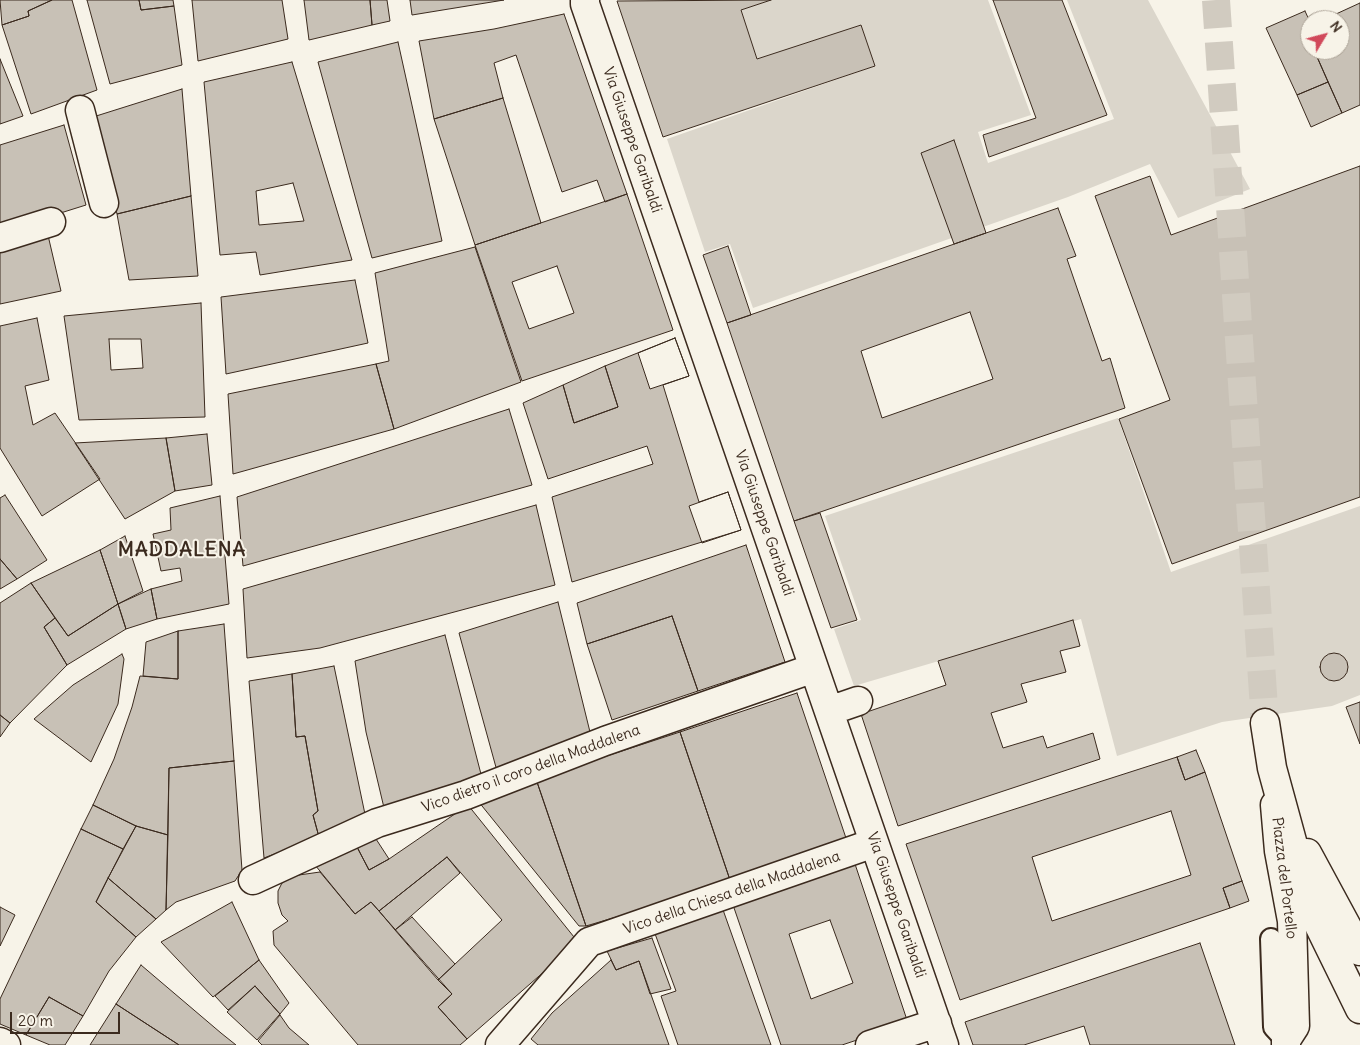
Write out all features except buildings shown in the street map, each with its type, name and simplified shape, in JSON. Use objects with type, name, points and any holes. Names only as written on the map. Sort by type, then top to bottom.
[{"type":"street","name":"Via Giuseppe Garibaldi","points":[[586,0],[584,4],[941,1034]]},
{"type":"street","points":[[80,110],[104,203]]},
{"type":"street","points":[[0,238],[51,222]]},
{"type":"street","name":"Vico dietro il coro della Maddalena","points":[[253,880],[377,823],[466,795],[605,741],[814,668]]},
{"type":"street","points":[[829,711],[858,701]]},
{"type":"street","name":"Piazza del Portello","points":[[1265,722],[1272,768],[1279,851],[1292,921],[1294,1026],[1286,1042]]},
{"type":"street","name":"Piazza del Portello","points":[[1272,768],[1310,907],[1360,1009]]},
{"type":"street","name":"Piazza del Portello","points":[[1280,798],[1336,910],[1360,951]]},
{"type":"street","name":"Vico della Chiesa della Maddalena","points":[[500,1045],[589,942],[874,843]]},
{"type":"street","points":[[870,1045],[941,1034]]},
{"type":"street","points":[[0,1042],[6,1045]]},
{"type":"lane","points":[[1270,939],[1274,1027],[1286,1042]]},
{"type":"shaded area","points":[[771,0],[988,0],[1031,115],[978,132],[988,163],[1114,119],[1067,0],[1148,0],[1250,189],[1178,218],[1150,164],[1068,197],[753,308],[730,244],[705,252],[667,139],[875,66],[861,25],[757,59],[741,10]]},
{"type":"shaded area","points":[[1118,418],[1171,572],[1360,506],[1360,695],[1332,706],[1222,722],[1117,756],[1081,619],[854,686],[834,629],[861,620],[825,516]]},
{"type":"tunnel","points":[[1216,0],[1265,723]]},
{"type":"district","name":"MADDALENA","points":[[182,550]]}]
